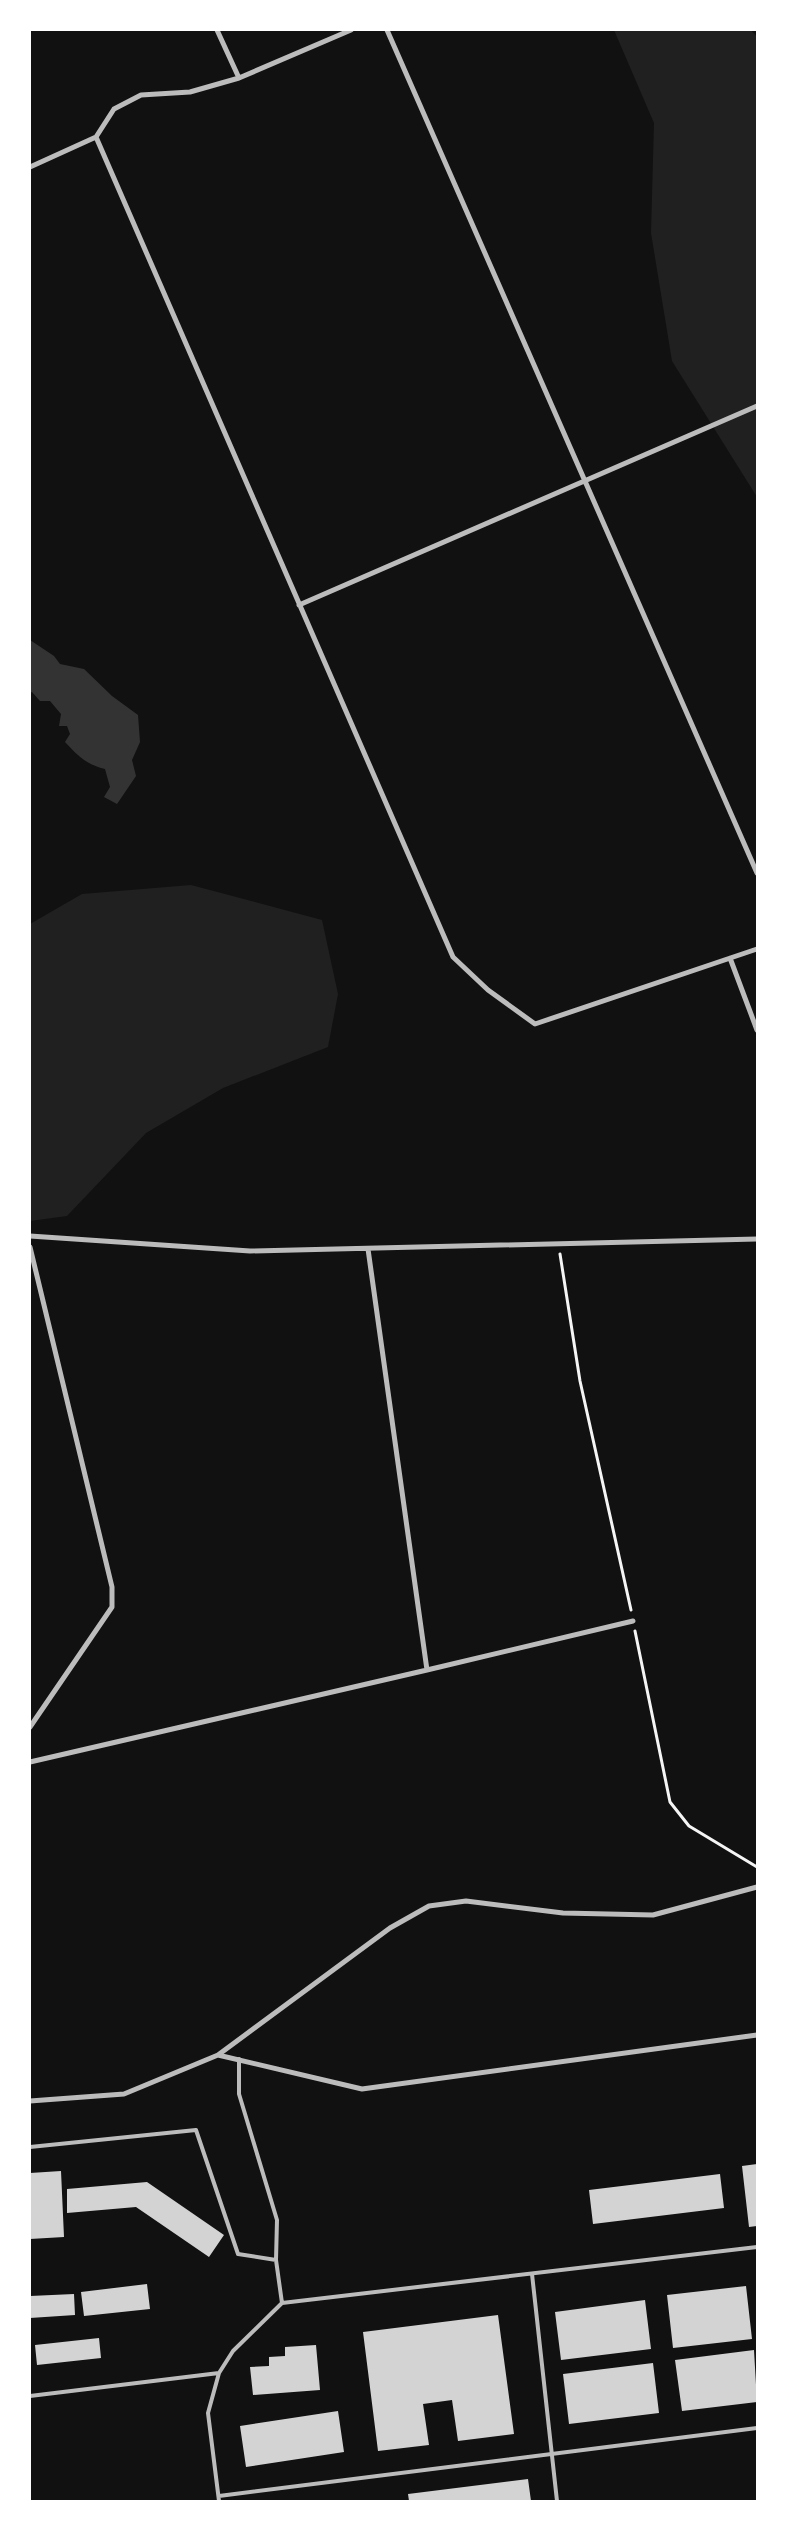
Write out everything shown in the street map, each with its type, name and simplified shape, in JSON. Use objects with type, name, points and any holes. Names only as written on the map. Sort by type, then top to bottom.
[{"type":"street","points":[[217,30],[238,78]]},
{"type":"street","points":[[30,167],[96,137],[114,109],[141,95],[190,92],[238,78],[351,30]]},
{"type":"street","points":[[387,30],[757,872]]},
{"type":"street","points":[[96,137],[453,956],[488,990],[535,1024],[757,949]]},
{"type":"street","points":[[300,606],[757,406]]},
{"type":"street","points":[[730,958],[757,1030]]},
{"type":"street","points":[[30,1236],[250,1251],[757,1239]]},
{"type":"street","points":[[30,1247],[112,1587],[112,1607],[30,1727]]},
{"type":"street","points":[[368,1249],[427,1670]]},
{"type":"street","points":[[30,1762],[633,1621]]},
{"type":"street","points":[[30,2101],[124,2094],[218,2055],[390,1928],[429,1906],[466,1901],[563,1913],[652,1916],[757,1887]]},
{"type":"street","points":[[218,2055],[362,2090],[757,2035]]},
{"type":"lane","points":[[238,2059],[239,2094],[277,2220],[276,2260],[282,2303]]},
{"type":"lane","points":[[30,2147],[196,2130],[238,2254],[276,2260]]},
{"type":"lane","points":[[757,2247],[282,2303],[233,2351],[219,2373],[208,2413],[219,2499],[757,2428]]},
{"type":"lane","points":[[532,2274],[558,2501]]},
{"type":"lane","points":[[30,2396],[219,2373]]},
{"type":"path","points":[[559,1245],[580,1381],[633,1621],[670,1802],[689,1826],[757,1867]]},
{"type":"shaded area","points":[[614,30],[751,30],[757,37],[757,497],[672,361],[651,233],[654,123]]},
{"type":"shaded area","points":[[30,640],[54,656],[60,664],[84,669],[112,696],[138,715],[140,742],[132,760],[136,776],[117,804],[104,797],[110,787],[105,769],[88,762],[69,747],[65,742],[70,734],[67,726],[59,726],[61,714],[50,701],[40,701],[32,692],[30,693]]},
{"type":"shaded area","points":[[191,885],[322,920],[338,994],[328,1047],[223,1088],[146,1133],[67,1216],[30,1221],[30,924],[82,894]]},
{"type":"building","points":[[757,2164],[757,2226],[749,2227],[742,2166]]},
{"type":"building","points":[[61,2171],[64,2237],[30,2239],[30,2173]]},
{"type":"building","points":[[720,2174],[724,2208],[593,2224],[589,2190]]},
{"type":"building","points":[[147,2182],[224,2235],[209,2257],[136,2207],[67,2213],[67,2189]]},
{"type":"building","points":[[147,2284],[150,2309],[84,2316],[81,2292]]},
{"type":"building","points":[[746,2286],[752,2339],[673,2348],[667,2295]]},
{"type":"building","points":[[74,2294],[75,2315],[30,2318],[30,2296]]},
{"type":"building","points":[[645,2300],[651,2349],[561,2360],[555,2312]]},
{"type":"building","points":[[498,2315],[514,2434],[458,2441],[452,2400],[423,2404],[429,2445],[378,2451],[363,2332]]},
{"type":"building","points":[[99,2338],[101,2358],[37,2365],[35,2345]]},
{"type":"building","points":[[316,2345],[320,2390],[253,2395],[250,2367],[269,2366],[269,2357],[285,2356],[285,2347]]},
{"type":"building","points":[[754,2350],[757,2402],[682,2411],[675,2360]]},
{"type":"building","points":[[653,2363],[659,2413],[569,2424],[563,2374]]},
{"type":"building","points":[[338,2411],[344,2452],[246,2467],[240,2426]]},
{"type":"building","points":[[528,2479],[531,2501],[409,2501],[408,2494]]}]
